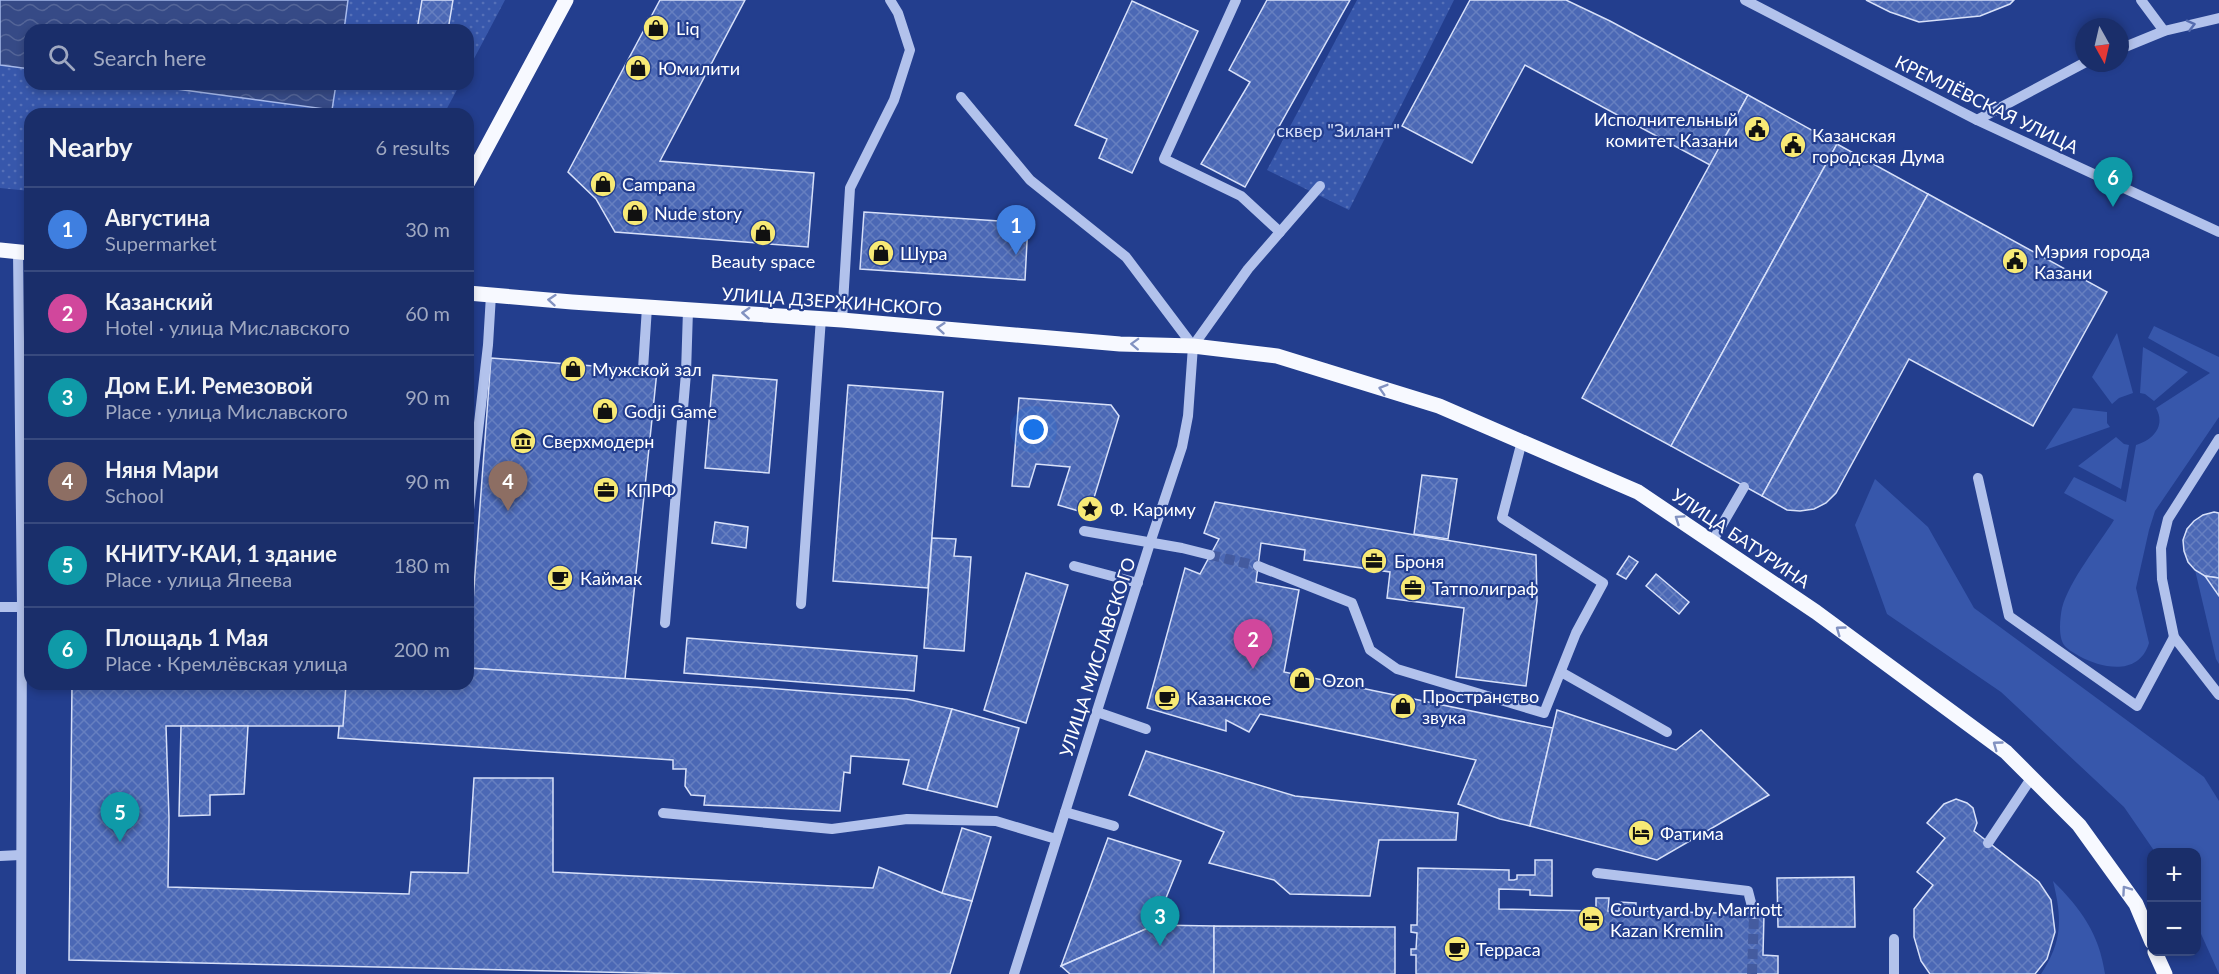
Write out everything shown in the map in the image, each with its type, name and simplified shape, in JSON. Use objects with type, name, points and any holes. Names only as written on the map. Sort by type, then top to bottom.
[{"type":"main road","points":[[474,171],[566,0]]},
{"type":"main road","points":[[0,250],[24,253]]},
{"type":"main road","name":"УЛИЦА ДЗЕРЖИНСКОГО","points":[[474,294],[821,318],[1120,344],[1193,346]]},
{"type":"main road","name":"УЛИЦА БАТУРИНА","points":[[1193,346],[1277,356],[1439,406],[1638,492],[1816,612],[2006,752],[2079,825],[2136,904],[2147,932]]},
{"type":"main road","points":[[2157,956],[2165,974]]},
{"type":"street","points":[[842,320],[850,188],[894,99],[910,50],[898,13],[890,0]]},
{"type":"street","points":[[1236,0],[1164,159],[1241,196],[1280,231]]},
{"type":"street","name":"КРЕМЛЁВСКАЯ УЛИЦА","points":[[1744,0],[1977,120],[2219,232]]},
{"type":"street","points":[[2141,0],[2164,31]]},
{"type":"street","points":[[2129,45],[2164,31],[2219,18]]},
{"type":"street","points":[[1977,120],[2075,68]]},
{"type":"street","points":[[961,97],[1030,180],[1126,257],[1193,346],[1248,269],[1320,186]]},
{"type":"street","points":[[21,974],[24,253]]},
{"type":"street","points":[[474,466],[488,345],[491,295]]},
{"type":"street","points":[[643,369],[647,307]]},
{"type":"street","points":[[665,623],[686,373],[688,310]]},
{"type":"street","points":[[801,604],[821,318]]},
{"type":"street","name":"УЛИЦА МИСЛАВСКОГО","points":[[1014,974],[1182,447],[1188,416],[1193,346]]},
{"type":"street","points":[[2219,439],[2168,519],[2161,548],[2162,579],[2174,637],[2219,695]]},
{"type":"street","points":[[1258,566],[1352,603],[1370,650],[1397,669],[1545,714],[1576,633],[1603,583],[1503,518],[1522,441]]},
{"type":"street","points":[[1978,478],[2009,616],[2137,706],[2174,637]]},
{"type":"street","points":[[1712,542],[1744,487]]},
{"type":"street","points":[[1084,531],[1210,555]]},
{"type":"street","points":[[1074,566],[1138,583]]},
{"type":"street","points":[[0,607],[22,607]]},
{"type":"street","points":[[1561,672],[1667,732]]},
{"type":"street","points":[[1097,712],[1146,729]]},
{"type":"street","points":[[1988,843],[2032,777]]},
{"type":"street","points":[[1065,812],[1114,826]]},
{"type":"street","points":[[663,813],[832,829],[907,819],[996,821],[1056,839]]},
{"type":"street","points":[[0,856],[20,855]]},
{"type":"street","points":[[1597,873],[1748,891],[1754,914]]},
{"type":"street","points":[[1894,939],[1894,974]]},
{"type":"green space","points":[[0,0],[505,0],[474,59],[474,24],[24,24],[24,90],[457,90],[447,108],[24,108],[24,190],[0,188]]},
{"type":"green space","name":"сквер \"Зилант\"","points":[[1357,0],[1454,0],[1349,210],[1267,170]]},
{"type":"green space","points":[[2154,326],[2219,357],[2219,417],[2155,511],[2149,530],[2136,588],[2149,643],[2144,654],[2137,661],[2119,667],[2109,666],[2088,661],[2067,648],[2061,637],[2060,622],[2062,608],[2071,586],[2114,520],[2064,493],[2074,477],[2126,502],[2136,445],[2148,440],[2159,426],[2159,415],[2156,408],[2210,373],[2148,338]]},
{"type":"green space","points":[[2117,333],[2133,393],[2119,398],[2112,404],[2092,377]]},
{"type":"green space","points":[[2143,347],[2188,372],[2154,401],[2140,393]]},
{"type":"green space","points":[[2073,408],[2107,412],[2107,423],[2110,427],[2045,450]]},
{"type":"green space","points":[[2116,437],[2129,445],[2121,489],[2078,466]]},
{"type":"green space","points":[[1875,479],[1928,527],[1974,608],[2204,777],[2219,801],[2219,974],[2201,934],[2201,848],[2152,848],[2124,807],[2001,692],[1887,614],[1855,525]]},
{"type":"green space","points":[[2195,570],[2205,576],[2219,596],[2219,664],[2216,659]]},
{"type":"green space","points":[[2053,881],[2087,923],[2098,946],[2105,974],[2041,974],[2053,951],[2059,929],[2058,906]]},
{"type":"water","points":[[0,0],[348,0],[345,24],[24,24],[24,68],[0,65]]},
{"type":"water","points":[[184,90],[335,90],[332,108],[317,108]]},
{"type":"building","points":[[422,0],[453,0],[449,24],[418,24]]},
{"type":"building","points":[[660,0],[745,0],[660,161],[814,173],[808,247],[615,232],[596,199],[568,172]]},
{"type":"building","points":[[1267,0],[1350,0],[1245,187],[1201,164],[1250,82],[1229,70]]},
{"type":"building","points":[[1470,0],[1566,0],[1748,95],[1710,165],[1525,65],[1472,163],[1402,126]]},
{"type":"building","points":[[1866,0],[2014,0],[2010,4],[1980,16],[1919,22],[1890,12]]},
{"type":"building","points":[[1132,1],[1198,31],[1132,173],[1099,158],[1107,139],[1075,125]]},
{"type":"building","points":[[1748,95],[1837,144],[1671,446],[1582,398]]},
{"type":"building","points":[[1837,144],[1928,194],[1762,496],[1671,446]]},
{"type":"building","points":[[1928,194],[2107,292],[2033,426],[1909,359],[1836,493],[1826,503],[1814,509],[1787,510],[1762,496]]},
{"type":"building","points":[[864,212],[1028,223],[1025,280],[860,269]]},
{"type":"building","points":[[491,358],[657,371],[625,679],[474,668],[474,587]]},
{"type":"building","points":[[713,375],[777,380],[769,473],[705,468]]},
{"type":"building","points":[[848,385],[943,392],[928,588],[833,581]]},
{"type":"building","points":[[1019,398],[1111,405],[1119,416],[1089,514],[1058,505],[1070,467],[1036,464],[1029,487],[1012,486]]},
{"type":"building","points":[[1422,475],[1457,479],[1448,539],[1414,534]]},
{"type":"building","points":[[1215,502],[1536,555],[1537,601],[1526,686],[1456,677],[1464,608],[1387,598],[1390,572],[1304,560],[1305,550],[1261,543],[1256,582],[1299,590],[1284,672],[1553,728],[1530,826],[1500,819],[1458,804],[1476,760],[1260,714],[1249,732],[1226,720],[1226,731],[1147,708],[1185,568],[1200,574],[1219,539],[1204,533]]},
{"type":"building","points":[[2214,512],[2219,513],[2219,578],[2205,576],[2195,570],[2188,562],[2183,540],[2187,529],[2194,521]]},
{"type":"building","points":[[715,522],[748,527],[746,548],[712,543]]},
{"type":"building","points":[[932,538],[956,539],[954,556],[971,557],[964,651],[924,648]]},
{"type":"building","points":[[1629,556],[1638,562],[1626,579],[1617,574]]},
{"type":"building","points":[[1026,573],[1068,585],[1026,723],[984,710]]},
{"type":"building","points":[[1656,574],[1689,602],[1679,614],[1646,586]]},
{"type":"building","points":[[2205,576],[2219,578],[2219,596]]},
{"type":"building","points":[[687,638],[917,656],[914,691],[684,673]]},
{"type":"building","points":[[474,668],[907,699],[952,709],[927,790],[903,784],[909,760],[851,756],[850,773],[844,772],[840,811],[704,805],[705,796],[691,795],[685,786],[686,769],[673,769],[673,760],[338,738],[342,690],[474,690]]},
{"type":"building","points":[[72,690],[346,690],[343,726],[166,726],[169,818],[168,887],[409,894],[411,872],[468,873],[474,778],[553,778],[553,872],[873,888],[879,867],[942,893],[972,901],[950,974],[688,974],[69,960]]},
{"type":"building","points":[[952,709],[1019,728],[997,807],[927,790]]},
{"type":"building","points":[[1557,710],[1676,750],[1701,730],[1769,795],[1657,860],[1530,826]]},
{"type":"building","points":[[181,726],[248,726],[244,794],[210,795],[210,815],[179,816]]},
{"type":"building","points":[[1146,751],[1295,796],[1458,813],[1456,840],[1379,840],[1370,896],[1290,894],[1274,880],[1209,863],[1224,832],[1129,795]]},
{"type":"building","points":[[1956,799],[1973,808],[1977,823],[1974,831],[2039,882],[2051,900],[2055,932],[2047,959],[2035,974],[1930,974],[1921,961],[1914,937],[1914,909],[1933,885],[1917,872],[1945,838],[1927,823],[1944,804]]},
{"type":"building","points":[[962,828],[991,837],[972,901],[942,893]]},
{"type":"building","points":[[1108,838],[1181,861],[1155,925],[1061,966]]},
{"type":"building","name":"Courtyard by Marriott Kazan Kremlin","points":[[1535,860],[1552,860],[1552,896],[1530,895],[1530,890],[1499,889],[1499,909],[1596,911],[1596,898],[1609,898],[1608,911],[1619,911],[1619,902],[1636,903],[1636,911],[1764,914],[1763,955],[1778,956],[1778,974],[1416,974],[1416,955],[1411,955],[1411,949],[1416,949],[1417,933],[1411,932],[1411,925],[1417,925],[1418,868],[1509,870],[1509,880],[1514,880],[1517,879],[1517,875],[1535,875]]},
{"type":"building","points":[[1854,877],[1855,927],[1778,927],[1777,878]]},
{"type":"building","points":[[1155,925],[1214,926],[1214,974],[1070,974],[1061,966]]},
{"type":"building","points":[[1214,926],[1395,927],[1395,974],[1214,974]]},
{"type":"tunnel","points":[[1210,555],[1258,566]]},
{"type":"tunnel","points":[[1752,974],[1754,914]]},
{"type":"place","name":"Liq","points":[[656,28]]},
{"type":"place","name":"Юмилити","points":[[638,68]]},
{"type":"place","name":"Исполнительный комитет Казани","points":[[1757,129]]},
{"type":"place","name":"Казанская городская Дума","points":[[1793,145]]},
{"type":"place","name":"Campana","points":[[603,184]]},
{"type":"place","name":"Площадь 1 Мая","points":[[2113,207]]},
{"type":"place","name":"Nude story","points":[[635,213]]},
{"type":"place","name":"Beauty space","points":[[763,233]]},
{"type":"place","name":"Шура","points":[[881,253]]},
{"type":"place","name":"Августина","points":[[1016,255]]},
{"type":"place","name":"Мэрия города Казани","points":[[2015,261]]},
{"type":"place","name":"Мужской зал","points":[[573,369]]},
{"type":"place","name":"Godji Game","points":[[605,411]]},
{"type":"place","name":"Сверхмодерн","points":[[523,441]]},
{"type":"place","name":"КПРФ","points":[[606,490]]},
{"type":"place","name":"Ф. Кариму","points":[[1090,509]]},
{"type":"place","name":"Няня Мари","points":[[508,511]]},
{"type":"place","name":"Броня","points":[[1374,561]]},
{"type":"place","name":"Каймак","points":[[560,578]]},
{"type":"place","name":"Татполиграф","points":[[1413,588]]},
{"type":"place","name":"Казанский","points":[[1253,669]]},
{"type":"place","name":"Ozon","points":[[1302,680]]},
{"type":"place","name":"Казанское","points":[[1167,698]]},
{"type":"place","name":"Пространство звука","points":[[1403,706]]},
{"type":"place","name":"Фатима","points":[[1641,833]]},
{"type":"place","name":"КНИТУ-КАИ, 1 здание","points":[[120,842]]},
{"type":"place","name":"Courtyard by Marriott Kazan Kremlin","points":[[1591,919]]},
{"type":"place","name":"Дом Е.И. Ремезовой","points":[[1160,946]]},
{"type":"place","name":"Терраса","points":[[1457,949]]}]
